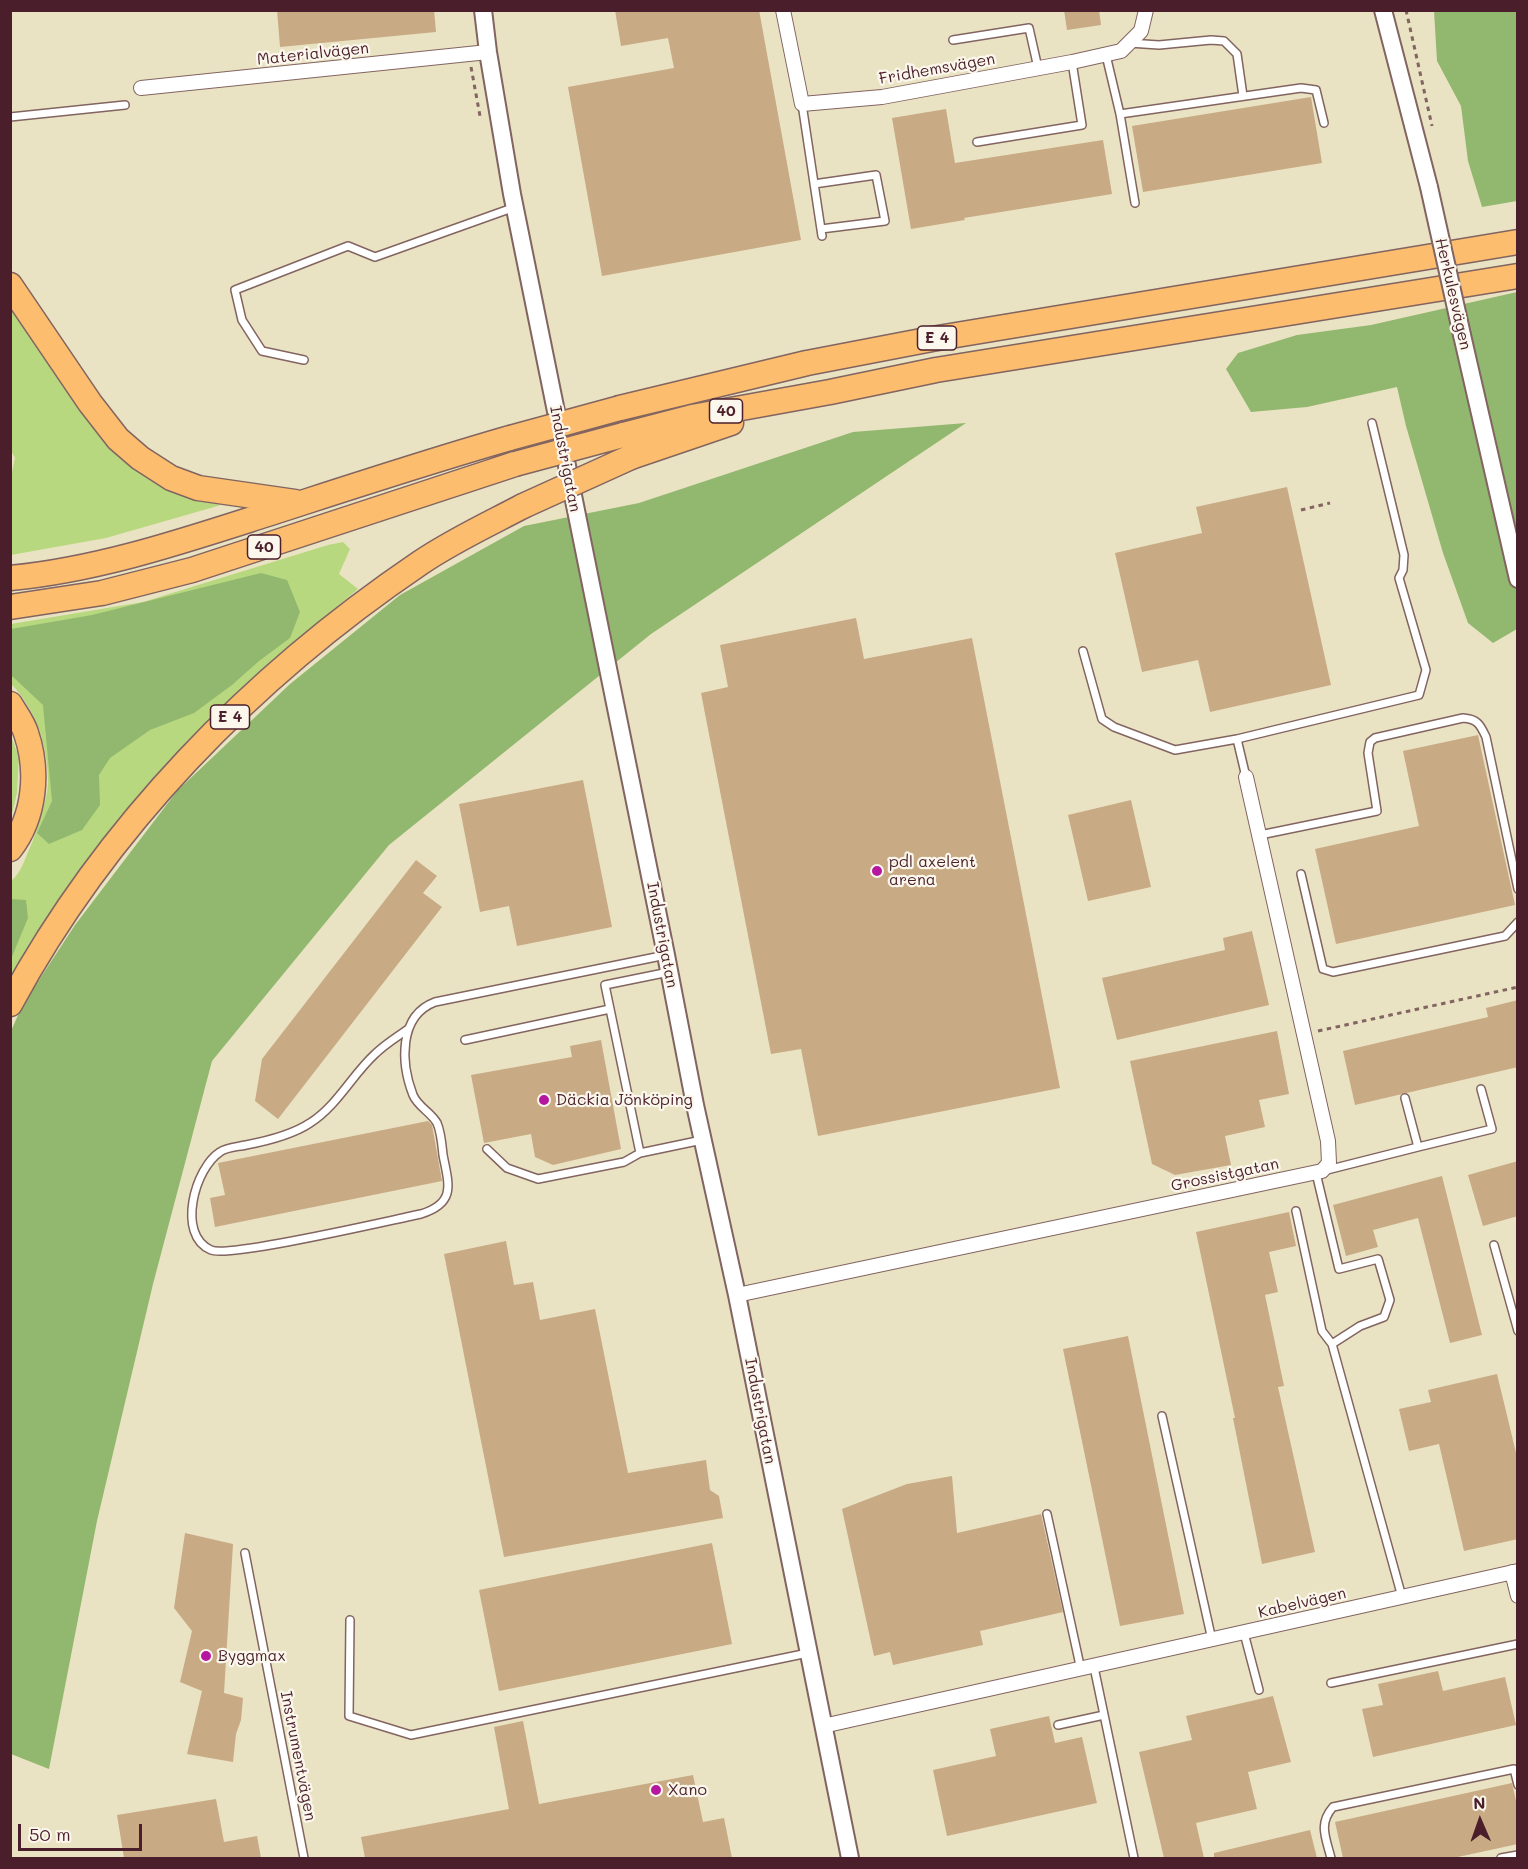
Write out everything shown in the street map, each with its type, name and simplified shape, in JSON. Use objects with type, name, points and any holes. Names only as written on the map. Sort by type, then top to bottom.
[{"type":"highway","name":"E 4","points":[[10,578],[95,564],[164,547],[407,468],[510,438],[620,408],[807,363],[932,339],[1518,242]]},
{"type":"highway","name":"E 4","points":[[10,1004],[35,958],[124,831],[222,723],[332,626],[422,561],[524,506],[631,458],[699,432],[831,392],[936,370],[1518,276]]},
{"type":"highway","points":[[10,285],[90,403],[118,439],[140,458],[171,478],[198,488],[300,503]]},
{"type":"highway","name":"40","points":[[10,606],[102,593],[192,570],[515,464],[692,417],[831,392]]},
{"type":"highway","points":[[10,705],[26,731],[34,762],[32,792],[26,820],[10,849]]},
{"type":"street","name":"Industrigatan","points":[[483,10],[515,207],[702,1140],[737,1295],[850,1858]]},
{"type":"street","points":[[783,10],[802,104]]},
{"type":"street","points":[[1129,43],[1141,31],[1146,10]]},
{"type":"street","name":"Herkulesvägen","points":[[1383,10],[1429,188],[1518,579]]},
{"type":"street","name":"Fridhemsvägen","points":[[802,104],[882,97],[1072,62],[1121,51],[1129,43]]},
{"type":"street","name":"Materialvägen","points":[[141,88],[488,52]]},
{"type":"street","points":[[1246,777],[1330,1153],[1329,1163],[1319,1172]]},
{"type":"street","name":"Grossistgatan","points":[[737,1295],[1319,1172]]},
{"type":"street","points":[[1515,1572],[1518,1596]]},
{"type":"street","name":"Kabelvägen","points":[[823,1726],[1515,1572]]},
{"type":"lane","points":[[953,40],[1029,28],[1038,68]]},
{"type":"lane","points":[[1129,43],[1159,45],[1210,39],[1224,41],[1237,54],[1243,96]]},
{"type":"lane","points":[[1106,54],[1120,114],[1135,203]]},
{"type":"lane","points":[[977,142],[1082,125],[1072,62]]},
{"type":"lane","points":[[1120,114],[1301,88],[1316,90],[1324,123]]},
{"type":"lane","points":[[802,104],[814,184],[822,233],[885,220],[876,175],[814,184]]},
{"type":"lane","points":[[10,117],[125,105]]},
{"type":"lane","points":[[304,360],[262,351],[242,320],[235,290],[348,246],[375,257],[515,207]]},
{"type":"lane","points":[[1083,651],[1102,719],[1114,727],[1174,750],[1237,739],[1419,695],[1426,670],[1401,588],[1399,578],[1403,570],[1404,555],[1372,423]]},
{"type":"lane","points":[[1260,835],[1377,811],[1368,753],[1370,742],[1376,738],[1463,718],[1472,719],[1480,724],[1486,736],[1518,889]]},
{"type":"lane","points":[[1237,739],[1246,777]]},
{"type":"lane","points":[[1301,874],[1323,969],[1333,972],[1505,936],[1518,922]]},
{"type":"lane","points":[[640,1153],[605,985],[668,963]]},
{"type":"lane","points":[[408,1029],[375,1054],[329,1108],[312,1122],[284,1135],[231,1147],[219,1152],[198,1182],[191,1207],[194,1234],[202,1243],[211,1250],[246,1248],[388,1221],[437,1209],[447,1195],[449,1185],[438,1126],[414,1096],[407,1069],[408,1029],[413,1018],[423,1007],[435,1002],[668,963]]},
{"type":"lane","points":[[465,1040],[610,1009]]},
{"type":"lane","points":[[1332,1344],[1360,1326],[1384,1317],[1390,1300],[1378,1259],[1339,1269],[1319,1172],[1492,1129],[1481,1089]]},
{"type":"lane","points":[[1405,1098],[1418,1147]]},
{"type":"lane","points":[[488,1149],[507,1168],[538,1179],[624,1162],[640,1153],[702,1140]]},
{"type":"lane","points":[[1296,1211],[1322,1331],[1332,1344],[1402,1598]]},
{"type":"lane","points":[[1494,1245],[1518,1331]]},
{"type":"lane","points":[[1162,1416],[1212,1640]]},
{"type":"lane","points":[[1047,1514],[1088,1668],[1104,1715],[1134,1858]]},
{"type":"lane","name":"Instrumentvägen","points":[[245,1553],[304,1858]]},
{"type":"lane","points":[[350,1620],[350,1716],[411,1735],[808,1653]]},
{"type":"lane","points":[[1244,1633],[1258,1690]]},
{"type":"lane","points":[[1331,1683],[1518,1644]]},
{"type":"lane","points":[[1058,1725],[1104,1715]]},
{"type":"lane","points":[[1331,1858],[1324,1828],[1325,1816],[1333,1807],[1514,1769],[1518,1785]]},
{"type":"lane","points":[[1501,1858],[1518,1855]]},
{"type":"path","points":[[1406,10],[1432,127]]},
{"type":"path","points":[[1301,510],[1330,503]]},
{"type":"path","points":[[1305,1034],[1518,987]]},
{"type":"green space","points":[[1434,11],[1517,11],[1517,201],[1482,207],[1468,161],[1461,106],[1437,61]]},
{"type":"green space","points":[[1517,292],[1517,629],[1493,643],[1468,623],[1443,553],[1397,387],[1307,407],[1251,412],[1226,369],[1238,353],[1297,335],[1371,325]]},
{"type":"green space","points":[[10,303],[80,408],[198,500],[221,505],[106,538],[11,555],[10,481],[15,458],[10,449]]},
{"type":"green space","points":[[966,423],[651,634],[389,845],[212,1061],[153,1284],[97,1521],[49,1769],[11,1754],[11,1031],[22,1006],[75,925],[177,791],[290,684],[400,595],[524,526],[639,503],[853,432]]},
{"type":"green space","points":[[343,542],[350,549],[339,574],[358,589],[289,647],[187,741],[112,831],[11,983],[11,881],[21,869],[39,823],[48,782],[46,755],[39,729],[27,705],[11,684],[11,624],[143,602]]},
{"type":"green space","points":[[261,573],[287,580],[300,612],[290,638],[194,713],[150,730],[110,758],[99,775],[100,805],[82,830],[49,844],[37,833],[52,801],[43,705],[11,675],[11,629],[92,615]]},
{"type":"green space","points":[[11,736],[19,757],[17,793],[11,818]]},
{"type":"green space","points":[[11,899],[26,900],[28,918],[11,959]]},
{"type":"building","points":[[277,10],[434,10],[436,32],[280,47]]},
{"type":"building","points":[[615,10],[759,10],[801,240],[602,276],[568,87],[674,68],[668,38],[621,46]]},
{"type":"building","points":[[1064,10],[1099,10],[1101,25],[1067,30]]},
{"type":"building","points":[[1311,97],[1322,163],[1143,192],[1132,126]]},
{"type":"building","points":[[946,109],[955,163],[1103,140],[1112,194],[911,229],[892,118]]},
{"type":"building","points":[[1287,487],[1331,685],[1210,712],[1198,660],[1142,672],[1115,553],[1202,533],[1196,507]]},
{"type":"building","name":"pdl axelent arena","points":[[856,618],[864,659],[972,638],[1060,1088],[818,1136],[801,1049],[771,1054],[701,693],[728,687],[720,645]]},
{"type":"building","points":[[1478,735],[1515,905],[1336,944],[1315,849],[1419,826],[1403,751]]},
{"type":"building","points":[[583,780],[612,927],[517,946],[509,906],[480,912],[459,804]]},
{"type":"building","points":[[1131,800],[1151,887],[1088,901],[1068,815]]},
{"type":"building","points":[[416,860],[437,876],[423,893],[442,907],[278,1119],[255,1101],[262,1059]]},
{"type":"building","points":[[1252,931],[1269,1005],[1117,1040],[1102,978],[1225,950],[1223,938]]},
{"type":"building","points":[[1518,1000],[1518,1067],[1355,1105],[1343,1051],[1488,1017],[1486,1008]]},
{"type":"building","points":[[1277,1031],[1289,1094],[1259,1100],[1265,1127],[1225,1136],[1231,1165],[1175,1175],[1152,1164],[1130,1061]]},
{"type":"building","name":"Däckia Jönköping","points":[[601,1040],[621,1149],[553,1165],[535,1157],[531,1134],[484,1143],[471,1075],[572,1057],[570,1046]]},
{"type":"building","points":[[428,1121],[432,1125],[442,1181],[215,1227],[210,1198],[225,1195],[218,1163]]},
{"type":"building","points":[[1518,1161],[1518,1216],[1483,1226],[1468,1175]]},
{"type":"building","points":[[1442,1176],[1482,1335],[1450,1343],[1418,1218],[1373,1230],[1378,1247],[1346,1256],[1333,1205]]},
{"type":"building","points":[[1289,1212],[1296,1246],[1269,1252],[1278,1292],[1265,1295],[1284,1386],[1278,1387],[1315,1552],[1262,1564],[1233,1418],[1235,1418],[1196,1232]]},
{"type":"building","points":[[506,1241],[514,1285],[533,1282],[540,1320],[595,1309],[628,1473],[706,1460],[710,1490],[719,1496],[723,1518],[504,1557],[444,1254]]},
{"type":"building","points":[[1128,1336],[1184,1614],[1120,1626],[1063,1349]]},
{"type":"building","points":[[1497,1374],[1518,1461],[1518,1539],[1464,1551],[1439,1444],[1409,1451],[1399,1409],[1431,1402],[1428,1390]]},
{"type":"building","points":[[952,1476],[957,1533],[1041,1514],[1063,1612],[980,1631],[983,1645],[893,1665],[890,1652],[874,1656],[842,1509],[907,1484]]},
{"type":"building","name":"Byggmax","points":[[185,1533],[233,1544],[224,1693],[243,1698],[233,1762],[187,1754],[202,1691],[180,1682],[192,1631],[174,1608]]},
{"type":"building","points":[[712,1543],[732,1644],[499,1691],[479,1590]]},
{"type":"building","points":[[1438,1671],[1443,1691],[1505,1677],[1516,1725],[1373,1757],[1362,1709],[1383,1705],[1378,1684]]},
{"type":"building","points":[[1273,1696],[1291,1762],[1248,1772],[1257,1809],[1196,1823],[1204,1858],[1164,1858],[1139,1752],[1192,1740],[1186,1716]]},
{"type":"building","points":[[1049,1716],[1055,1743],[1082,1737],[1097,1803],[947,1836],[933,1770],[996,1756],[990,1729]]},
{"type":"building","name":"Xano","points":[[523,1721],[539,1804],[693,1775],[703,1822],[724,1818],[732,1858],[365,1858],[361,1837],[509,1809],[494,1727]]},
{"type":"building","points":[[1512,1783],[1518,1810],[1518,1844],[1453,1858],[1343,1858],[1335,1822]]},
{"type":"building","points":[[216,1799],[224,1842],[257,1836],[261,1858],[124,1858],[117,1815]]},
{"type":"building","points":[[1310,1830],[1317,1858],[1214,1858],[1214,1853]]},
{"type":"place","name":"pdl axelent arena","points":[[877,871]]},
{"type":"place","name":"Däckia Jönköping","points":[[544,1100]]},
{"type":"place","name":"Byggmax","points":[[206,1656]]},
{"type":"place","name":"Xano","points":[[656,1790]]}]
